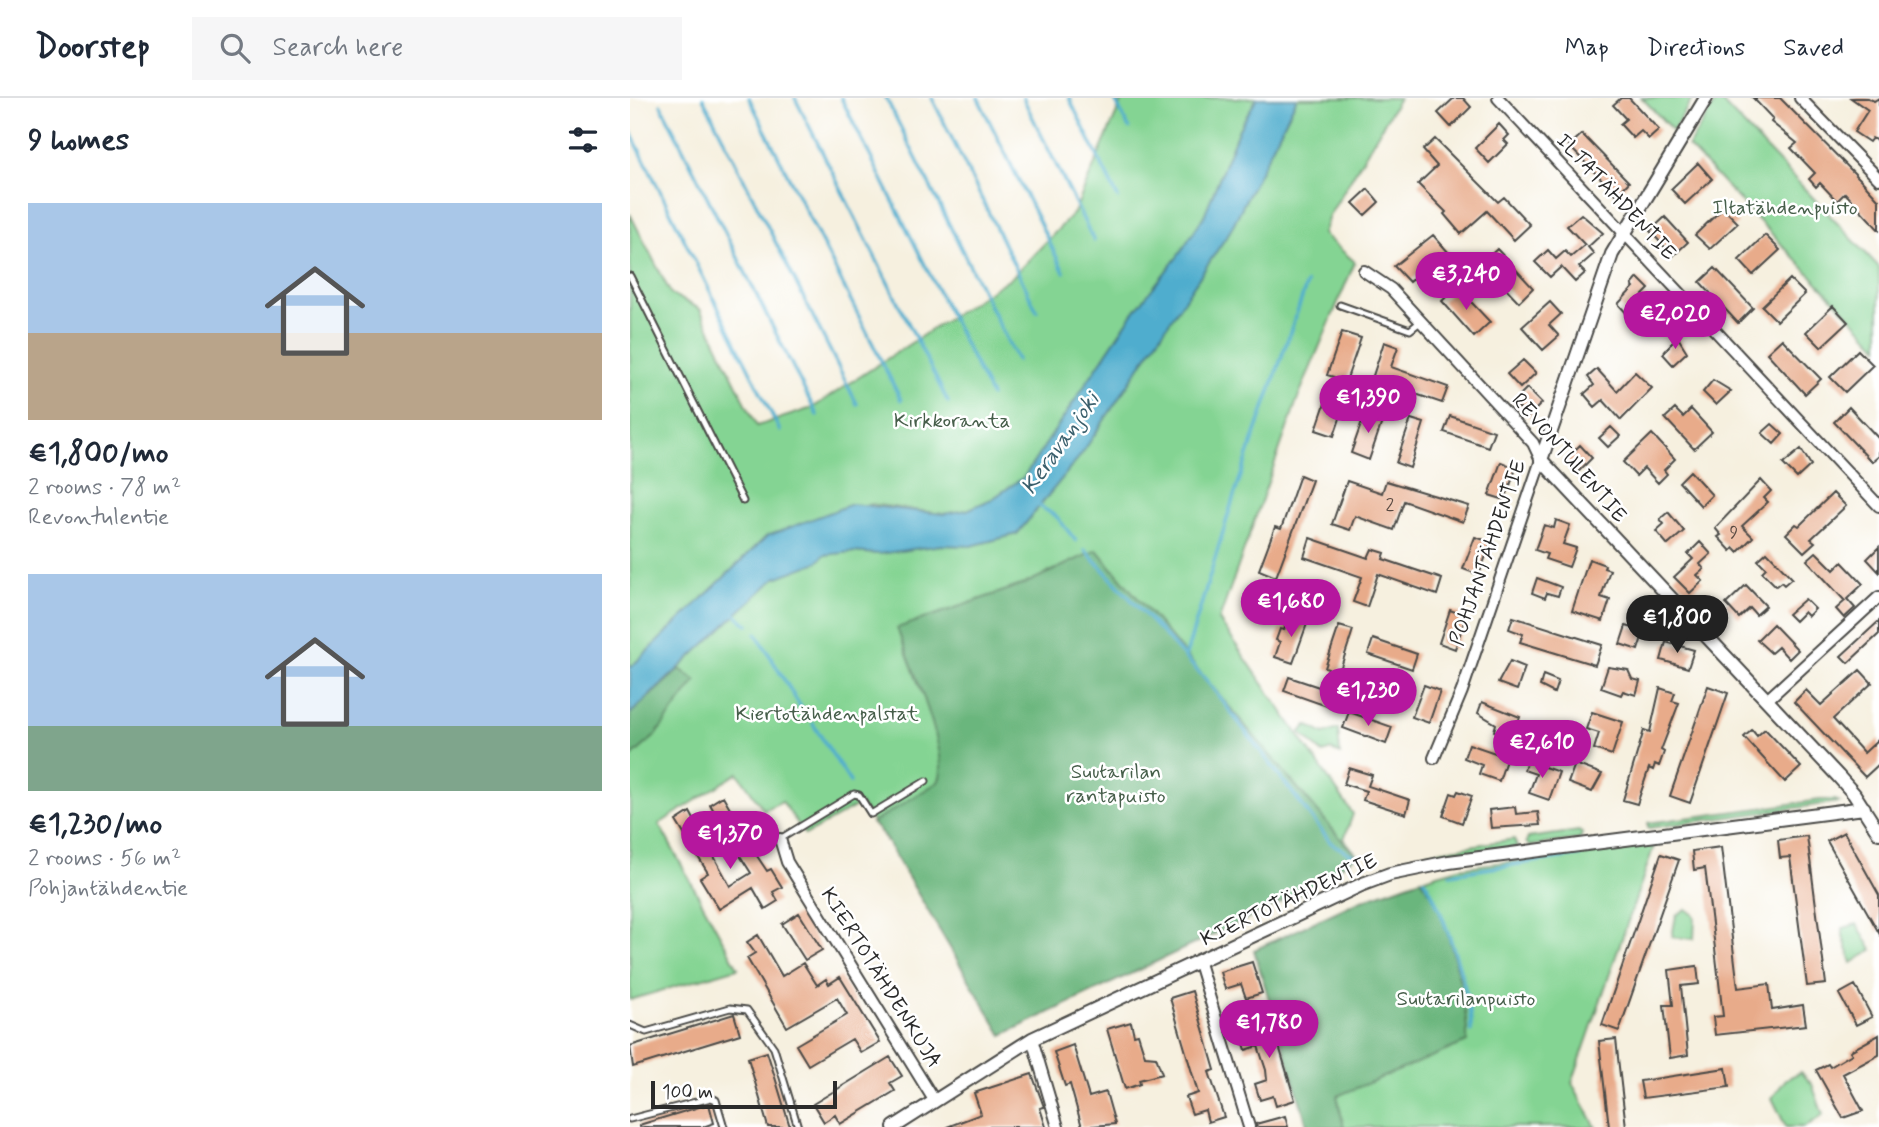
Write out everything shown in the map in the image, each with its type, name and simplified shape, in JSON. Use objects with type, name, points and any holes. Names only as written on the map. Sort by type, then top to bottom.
[{"type":"street","name":"ILTATÄHDENTIE","points":[[1498,98],[1879,506]]},
{"type":"street","name":"POHJANTÄHDENTIE","points":[[1434,758],[1462,691],[1612,254],[1706,98]]},
{"type":"street","points":[[1800,98],[1879,179]]},
{"type":"street","name":"REVONTULENTIE","points":[[1364,271],[1391,289],[1533,443],[1541,460],[1846,785],[1879,833]]},
{"type":"street","points":[[1767,701],[1879,597]]},
{"type":"street","name":"KIERTOTÄHDENTIE","points":[[894,1127],[1032,1040],[1323,902],[1390,874],[1449,862],[1864,808]]},
{"type":"street","name":"KIERTOTÄHDENKUJA","points":[[780,839],[787,862],[934,1100]]},
{"type":"street","points":[[1199,962],[1249,1127]]},
{"type":"street","points":[[1032,1040],[1058,1127]]},
{"type":"lane","points":[[630,276],[743,501]]},
{"type":"lane","points":[[1340,305],[1410,330],[1420,323]]},
{"type":"lane","points":[[780,839],[854,794],[859,795],[871,814],[926,781]]},
{"type":"lane","points":[[630,1025],[646,1032],[730,1008],[747,1010],[774,1048],[798,1127]]},
{"type":"lane","points":[[630,1119],[711,1098],[716,1100],[724,1127]]},
{"type":"green space","name":"Kirkkoranta","points":[[1123,98],[1257,98],[1239,129],[1204,216],[1178,256],[1133,313],[1024,477],[992,499],[967,510],[943,514],[871,504],[767,536],[630,668],[630,214],[671,294],[700,309],[757,426],[812,408],[1013,276],[1074,213]]},
{"type":"green space","name":"Suutarilan rantapuisto","points":[[1297,98],[1399,98],[1329,216],[1323,234],[1355,262],[1299,395],[1219,620],[1353,814],[1344,839],[1357,855],[1303,892],[1002,1035],[883,835],[860,804],[805,835],[782,801],[764,810],[738,773],[659,824],[738,968],[630,1000],[630,714],[775,578],[817,562],[824,555],[852,552],[879,554],[941,545],[971,546],[1017,534],[1081,455],[1230,231]]},
{"type":"green space","points":[[1642,98],[1693,98],[1673,131]]},
{"type":"green space","name":"Iltatähdenpuisto","points":[[1718,98],[1879,267],[1879,347],[1688,146]]},
{"type":"green space","points":[[1097,550],[1357,855],[1303,892],[1002,1035],[883,835],[872,823],[938,782],[941,770],[934,731],[897,628],[1024,584]]},
{"type":"green space","points":[[680,669],[696,681],[654,737],[630,758],[630,714]]},
{"type":"green space","points":[[1307,725],[1324,734],[1338,729],[1340,754],[1331,750],[1323,753],[1300,733]]},
{"type":"green space","points":[[1821,800],[1839,802],[1648,828],[1648,823]]},
{"type":"green space","points":[[1579,831],[1582,833],[1580,839],[1529,846],[1526,842],[1528,838]]},
{"type":"green space","points":[[1514,839],[1517,847],[1419,860],[1419,854]]},
{"type":"green space","name":"Suutarilanpuisto","points":[[1655,843],[1572,1083],[1596,1127],[1308,1127],[1255,950],[1380,894],[1459,868]]},
{"type":"green space","points":[[1421,879],[1436,902],[1452,951],[1462,992],[1467,1042],[1337,1096],[1344,1127],[1308,1127],[1254,950],[1359,901]]},
{"type":"green space","points":[[1686,909],[1695,916],[1694,939],[1672,937],[1676,915]]},
{"type":"green space","points":[[1857,924],[1872,950],[1852,963],[1843,928]]},
{"type":"green space","points":[[1801,1072],[1812,1084],[1823,1115],[1805,1127],[1786,1127],[1772,1098],[1786,1079]]},
{"type":"water","name":"Keravanjoki","points":[[1257,98],[1297,98],[1230,231],[1081,455],[1017,534],[971,546],[941,545],[879,554],[852,552],[824,555],[818,562],[775,578],[630,714],[630,668],[767,536],[852,504],[943,514],[967,510],[992,499],[1024,477],[1133,313],[1178,256],[1204,216],[1239,129]]},
{"type":"building","points":[[1454,98],[1463,98],[1471,107],[1451,127],[1438,113]]},
{"type":"building","points":[[1621,98],[1629,98],[1659,130],[1649,139],[1641,131],[1633,138],[1620,124],[1626,119],[1613,105]]},
{"type":"building","points":[[1753,98],[1780,98],[1860,179],[1879,200],[1879,230],[1845,193],[1837,201],[1820,183],[1816,187],[1809,179],[1815,173],[1791,148],[1797,143],[1771,122],[1773,119]]},
{"type":"building","points":[[1851,98],[1868,98],[1874,101],[1879,98],[1879,142],[1872,138],[1869,142],[1854,132],[1868,110]]},
{"type":"building","points":[[1499,124],[1509,135],[1504,140],[1508,144],[1489,163],[1475,148]]},
{"type":"building","points":[[1582,134],[1629,182],[1617,195],[1569,146]]},
{"type":"building","points":[[1435,139],[1498,202],[1504,197],[1530,225],[1514,240],[1487,211],[1461,234],[1444,214],[1446,212],[1418,184],[1437,166],[1423,150]]},
{"type":"building","points":[[1698,163],[1712,179],[1685,204],[1671,189]]},
{"type":"building","points":[[1368,189],[1379,202],[1365,215],[1353,203]]},
{"type":"building","points":[[1723,208],[1738,223],[1710,249],[1695,235]]},
{"type":"building","points":[[1581,214],[1603,233],[1588,247],[1594,254],[1579,267],[1585,273],[1575,282],[1561,267],[1550,277],[1535,262],[1548,250],[1556,259],[1565,251],[1571,257],[1585,245],[1567,226]]},
{"type":"building","points":[[1665,217],[1688,242],[1673,256],[1650,231]]},
{"type":"building","points":[[1433,235],[1449,253],[1437,263],[1434,260],[1409,282],[1394,266]]},
{"type":"building","points":[[1765,235],[1780,250],[1753,275],[1739,260]]},
{"type":"building","points":[[1497,249],[1533,288],[1519,302],[1482,263]]},
{"type":"building","points":[[1715,268],[1753,308],[1738,323],[1700,282]]},
{"type":"building","points":[[1638,278],[1649,289],[1643,295],[1648,299],[1630,317],[1618,304],[1634,287],[1632,285]]},
{"type":"building","points":[[1790,279],[1805,294],[1777,321],[1762,306]]},
{"type":"building","points":[[1457,287],[1490,322],[1474,337],[1442,301]]},
{"type":"building","points":[[1550,302],[1561,314],[1549,325],[1559,336],[1543,350],[1522,327]]},
{"type":"building","points":[[1833,306],[1848,322],[1821,347],[1806,332]]},
{"type":"building","points":[[1342,332],[1361,338],[1343,390],[1349,392],[1334,436],[1316,430],[1334,377],[1327,375]]},
{"type":"building","points":[[1677,336],[1687,352],[1673,365],[1663,354]]},
{"type":"building","points":[[1782,339],[1821,379],[1805,394],[1767,353]]},
{"type":"building","points":[[1384,342],[1398,347],[1391,367],[1448,387],[1442,403],[1386,384],[1384,390],[1370,385]]},
{"type":"building","points":[[1858,350],[1873,365],[1845,392],[1830,377]]},
{"type":"building","points":[[1523,360],[1536,373],[1520,388],[1507,374]]},
{"type":"building","points":[[1597,369],[1617,391],[1635,372],[1652,388],[1621,420],[1603,400],[1595,407],[1584,394],[1594,385],[1588,377]]},
{"type":"building","points":[[1713,380],[1731,391],[1716,405],[1703,392]]},
{"type":"building","points":[[1527,388],[1542,403],[1528,417],[1513,402]]},
{"type":"building","points":[[1849,407],[1879,439],[1879,456],[1872,462],[1834,422]]},
{"type":"building","points":[[1675,409],[1683,417],[1691,409],[1712,432],[1694,449],[1665,418]]},
{"type":"building","points":[[1366,410],[1384,416],[1369,460],[1351,453]]},
{"type":"building","points":[[1450,416],[1494,431],[1488,447],[1444,432]]},
{"type":"building","points":[[1411,419],[1424,423],[1410,468],[1396,463]]},
{"type":"building","points":[[1772,424],[1783,434],[1774,444],[1762,433]]},
{"type":"building","points":[[1611,427],[1620,436],[1608,447],[1599,438]]},
{"type":"building","points":[[1652,434],[1675,459],[1664,470],[1667,474],[1658,483],[1644,468],[1636,476],[1623,462]]},
{"type":"building","points":[[1580,445],[1592,458],[1577,473],[1565,460]]},
{"type":"building","points":[[1801,449],[1811,465],[1797,478],[1783,464]]},
{"type":"building","points":[[1501,462],[1516,468],[1505,500],[1489,495]]},
{"type":"building","points":[[1690,471],[1712,495],[1701,506],[1679,482]]},
{"type":"building","points":[[1300,475],[1312,480],[1276,577],[1259,570],[1275,527],[1281,529]]},
{"type":"building","points":[[1761,480],[1771,491],[1764,498],[1768,502],[1742,526],[1753,537],[1738,552],[1734,548],[1731,551],[1718,537],[1721,535],[1715,528]]},
{"type":"building","points":[[1347,481],[1382,493],[1386,481],[1469,506],[1463,522],[1404,501],[1394,530],[1355,516],[1350,530],[1332,524]]},
{"type":"building","points":[[1833,493],[1846,506],[1811,539],[1815,542],[1804,552],[1786,534],[1796,524],[1799,526]]},
{"type":"building","points":[[1668,512],[1684,531],[1668,545],[1656,531],[1664,524],[1660,519]]},
{"type":"building","points":[[1556,520],[1570,525],[1563,544],[1576,548],[1569,567],[1545,559],[1547,554],[1535,550],[1544,525],[1554,528]]},
{"type":"building","points":[[1475,537],[1491,542],[1479,575],[1463,569]]},
{"type":"building","points":[[1310,538],[1368,558],[1372,549],[1385,553],[1383,559],[1442,579],[1437,595],[1378,574],[1367,607],[1353,602],[1362,577],[1304,557]]},
{"type":"building","points":[[1700,542],[1711,554],[1700,564],[1704,569],[1697,575],[1703,581],[1690,593],[1674,577],[1693,559],[1688,554]]},
{"type":"building","points":[[1879,547],[1879,572],[1867,559]]},
{"type":"building","points":[[1767,552],[1792,578],[1784,585],[1781,582],[1776,586],[1762,572],[1766,568],[1758,560]]},
{"type":"building","points":[[1816,552],[1834,570],[1842,562],[1863,584],[1847,599],[1855,608],[1844,618],[1836,609],[1845,601],[1807,560]]},
{"type":"building","points":[[1589,559],[1605,565],[1604,568],[1610,570],[1601,597],[1610,600],[1603,621],[1572,611]]},
{"type":"building","points":[[1537,578],[1561,587],[1558,596],[1547,593],[1545,598],[1532,593]]},
{"type":"building","points":[[1746,585],[1766,606],[1756,615],[1750,608],[1739,618],[1726,604]]},
{"type":"building","points":[[1805,599],[1815,609],[1808,616],[1804,612],[1795,621],[1788,614]]},
{"type":"building","points":[[1450,610],[1466,616],[1455,649],[1439,643]]},
{"type":"building","points":[[1290,615],[1308,621],[1293,663],[1275,657],[1280,642],[1276,640]]},
{"type":"building","points":[[1513,617],[1602,645],[1595,665],[1520,642],[1523,634],[1509,629]]},
{"type":"building","points":[[1879,621],[1879,634],[1848,663],[1841,656]]},
{"type":"building","points":[[1773,624],[1798,650],[1789,659],[1778,647],[1771,653],[1757,640]]},
{"type":"building","points":[[1339,626],[1353,630],[1339,673],[1325,668]]},
{"type":"building","points":[[1626,626],[1644,631],[1638,650],[1620,644]]},
{"type":"building","points":[[1373,639],[1417,654],[1412,669],[1368,654]]},
{"type":"building","points":[[1666,642],[1694,650],[1688,668],[1661,660]]},
{"type":"building","points":[[1510,661],[1525,667],[1517,690],[1498,683]]},
{"type":"building","points":[[1608,667],[1628,670],[1632,679],[1640,681],[1636,695],[1623,691],[1621,695],[1601,688]]},
{"type":"building","points":[[1860,670],[1872,683],[1833,719],[1864,753],[1879,739],[1879,764],[1865,777],[1794,702],[1806,690],[1821,705]]},
{"type":"building","points":[[1543,675],[1558,681],[1554,693],[1540,686]]},
{"type":"building","points":[[1289,677],[1343,695],[1338,710],[1284,691]]},
{"type":"building","points":[[1424,685],[1440,691],[1429,723],[1412,717]]},
{"type":"building","points":[[1708,686],[1728,693],[1690,803],[1670,796]]},
{"type":"building","points":[[1660,688],[1675,693],[1672,701],[1679,703],[1661,750],[1664,752],[1659,766],[1655,764],[1653,770],[1649,768],[1637,804],[1623,800],[1644,730],[1650,732]]},
{"type":"building","points":[[1482,702],[1520,717],[1512,738],[1494,731],[1496,724],[1478,713]]},
{"type":"building","points":[[1349,712],[1392,727],[1386,744],[1343,728]]},
{"type":"building","points":[[1592,712],[1623,722],[1612,755],[1594,749],[1599,733],[1586,729]]},
{"type":"building","points":[[1765,729],[1801,767],[1785,782],[1744,737],[1752,730],[1757,736]]},
{"type":"building","points":[[1469,744],[1507,757],[1499,781],[1479,774],[1482,765],[1464,758]]},
{"type":"building","points":[[1527,761],[1559,772],[1549,800],[1529,793],[1536,774],[1524,770]]},
{"type":"building","points":[[1575,764],[1602,774],[1592,792],[1568,783]]},
{"type":"building","points":[[1349,768],[1372,775],[1368,786],[1410,800],[1406,814],[1363,800],[1366,791],[1344,784]]},
{"type":"building","points":[[1458,791],[1472,796],[1462,823],[1443,816],[1451,793],[1456,795]]},
{"type":"building","points":[[723,796],[734,815],[738,813],[743,821],[718,836],[714,829],[721,824],[710,804]]},
{"type":"building","points":[[1515,807],[1516,814],[1538,812],[1540,825],[1491,828],[1489,810]]},
{"type":"building","points":[[690,812],[730,886],[751,873],[739,854],[751,847],[767,871],[771,869],[782,887],[773,892],[778,901],[765,909],[753,888],[719,909],[700,878],[708,873],[676,821]]},
{"type":"building","points":[[1844,832],[1879,895],[1879,933],[1827,841]]},
{"type":"building","points":[[1807,836],[1826,984],[1807,986],[1790,857],[1780,858],[1778,840]]},
{"type":"building","points":[[1721,847],[1738,988],[1769,984],[1772,1010],[1803,1005],[1806,1025],[1715,1035],[1713,1017],[1723,1016],[1705,868],[1694,870],[1692,851]]},
{"type":"building","points":[[1661,854],[1679,860],[1619,1031],[1602,1025]]},
{"type":"building","points":[[799,913],[822,950],[805,960],[782,924]]},
{"type":"building","points":[[758,935],[782,976],[803,963],[817,985],[826,979],[829,984],[840,977],[880,1042],[861,1053],[852,1039],[808,1065],[796,1045],[847,1015],[837,998],[787,1027],[747,958],[755,953],[747,942]]},
{"type":"building","points":[[1252,962],[1262,993],[1246,998],[1241,984],[1225,989],[1220,972]]},
{"type":"building","points":[[1697,966],[1699,984],[1681,986],[1688,1055],[1670,1058],[1664,1005],[1673,1005],[1669,970]]},
{"type":"building","points":[[1855,985],[1872,1017],[1856,1025],[1839,994]]},
{"type":"building","points":[[1192,991],[1215,1070],[1209,1072],[1224,1117],[1208,1122],[1205,1110],[1192,1114],[1186,1097],[1198,1093],[1170,998]]},
{"type":"building","points":[[1269,1012],[1295,1100],[1276,1106],[1273,1096],[1260,1100],[1255,1084],[1267,1080],[1266,1070],[1258,1046],[1246,1050],[1241,1034],[1252,1030],[1249,1018]]},
{"type":"building","points":[[734,1014],[740,1034],[633,1067],[630,1046]]},
{"type":"building","points":[[1131,1022],[1134,1035],[1138,1034],[1145,1056],[1156,1057],[1162,1074],[1139,1080],[1140,1084],[1125,1089],[1107,1029]]},
{"type":"building","points":[[1879,1035],[1879,1055],[1843,1074],[1863,1111],[1843,1118],[1816,1070],[1828,1064],[1830,1067],[1852,1054],[1850,1051]]},
{"type":"building","points":[[1616,1039],[1626,1127],[1609,1127],[1599,1041]]},
{"type":"building","points":[[1073,1045],[1089,1097],[1106,1092],[1115,1124],[1082,1127],[1070,1084],[1065,1086],[1054,1052]]},
{"type":"building","points":[[767,1052],[790,1127],[768,1127],[748,1058]]},
{"type":"building","points":[[890,1057],[902,1076],[890,1083],[895,1091],[840,1124],[835,1115],[824,1122],[813,1104]]},
{"type":"building","points":[[1726,1068],[1729,1087],[1643,1098],[1640,1081]]},
{"type":"building","points":[[1032,1074],[1044,1107],[1040,1108],[1046,1127],[947,1127],[981,1114],[974,1093]]},
{"type":"building","points":[[709,1104],[714,1123],[703,1127],[639,1127],[639,1125]]},
{"type":"building","points":[[1285,1116],[1288,1127],[1257,1127],[1256,1124]]},
{"type":"waterway","points":[[703,98],[857,404]]},
{"type":"waterway","points":[[749,98],[901,400]]},
{"type":"waterway","points":[[795,98],[948,402]]},
{"type":"waterway","points":[[841,98],[991,396]]},
{"type":"waterway","points":[[886,98],[1017,360]]},
{"type":"waterway","points":[[932,98],[1037,311]]},
{"type":"waterway","points":[[978,98],[1064,272]]},
{"type":"waterway","points":[[1023,98],[1094,241]]},
{"type":"waterway","points":[[1069,98],[1118,198]]},
{"type":"waterway","points":[[1114,98],[1129,128]]},
{"type":"waterway","points":[[661,105],[817,415]]},
{"type":"waterway","points":[[630,131],[780,431]]},
{"type":"waterway","points":[[1186,655],[1233,499],[1307,283]]},
{"type":"waterway","name":"Keravanjoki","points":[[1038,505],[1057,517],[1076,541]]},
{"type":"waterway","points":[[1085,550],[1207,681],[1331,843],[1354,856]]},
{"type":"waterway","points":[[734,613],[748,625]]},
{"type":"waterway","points":[[756,633],[805,714]]},
{"type":"waterway","points":[[813,724],[850,782]]},
{"type":"waterway","points":[[1450,874],[1580,855]]},
{"type":"waterway","points":[[1424,880],[1439,910],[1455,954],[1467,998],[1471,1031]]},
{"type":"park label","name":"Kiertotähdenpalstat","points":[[827,714]]}]
